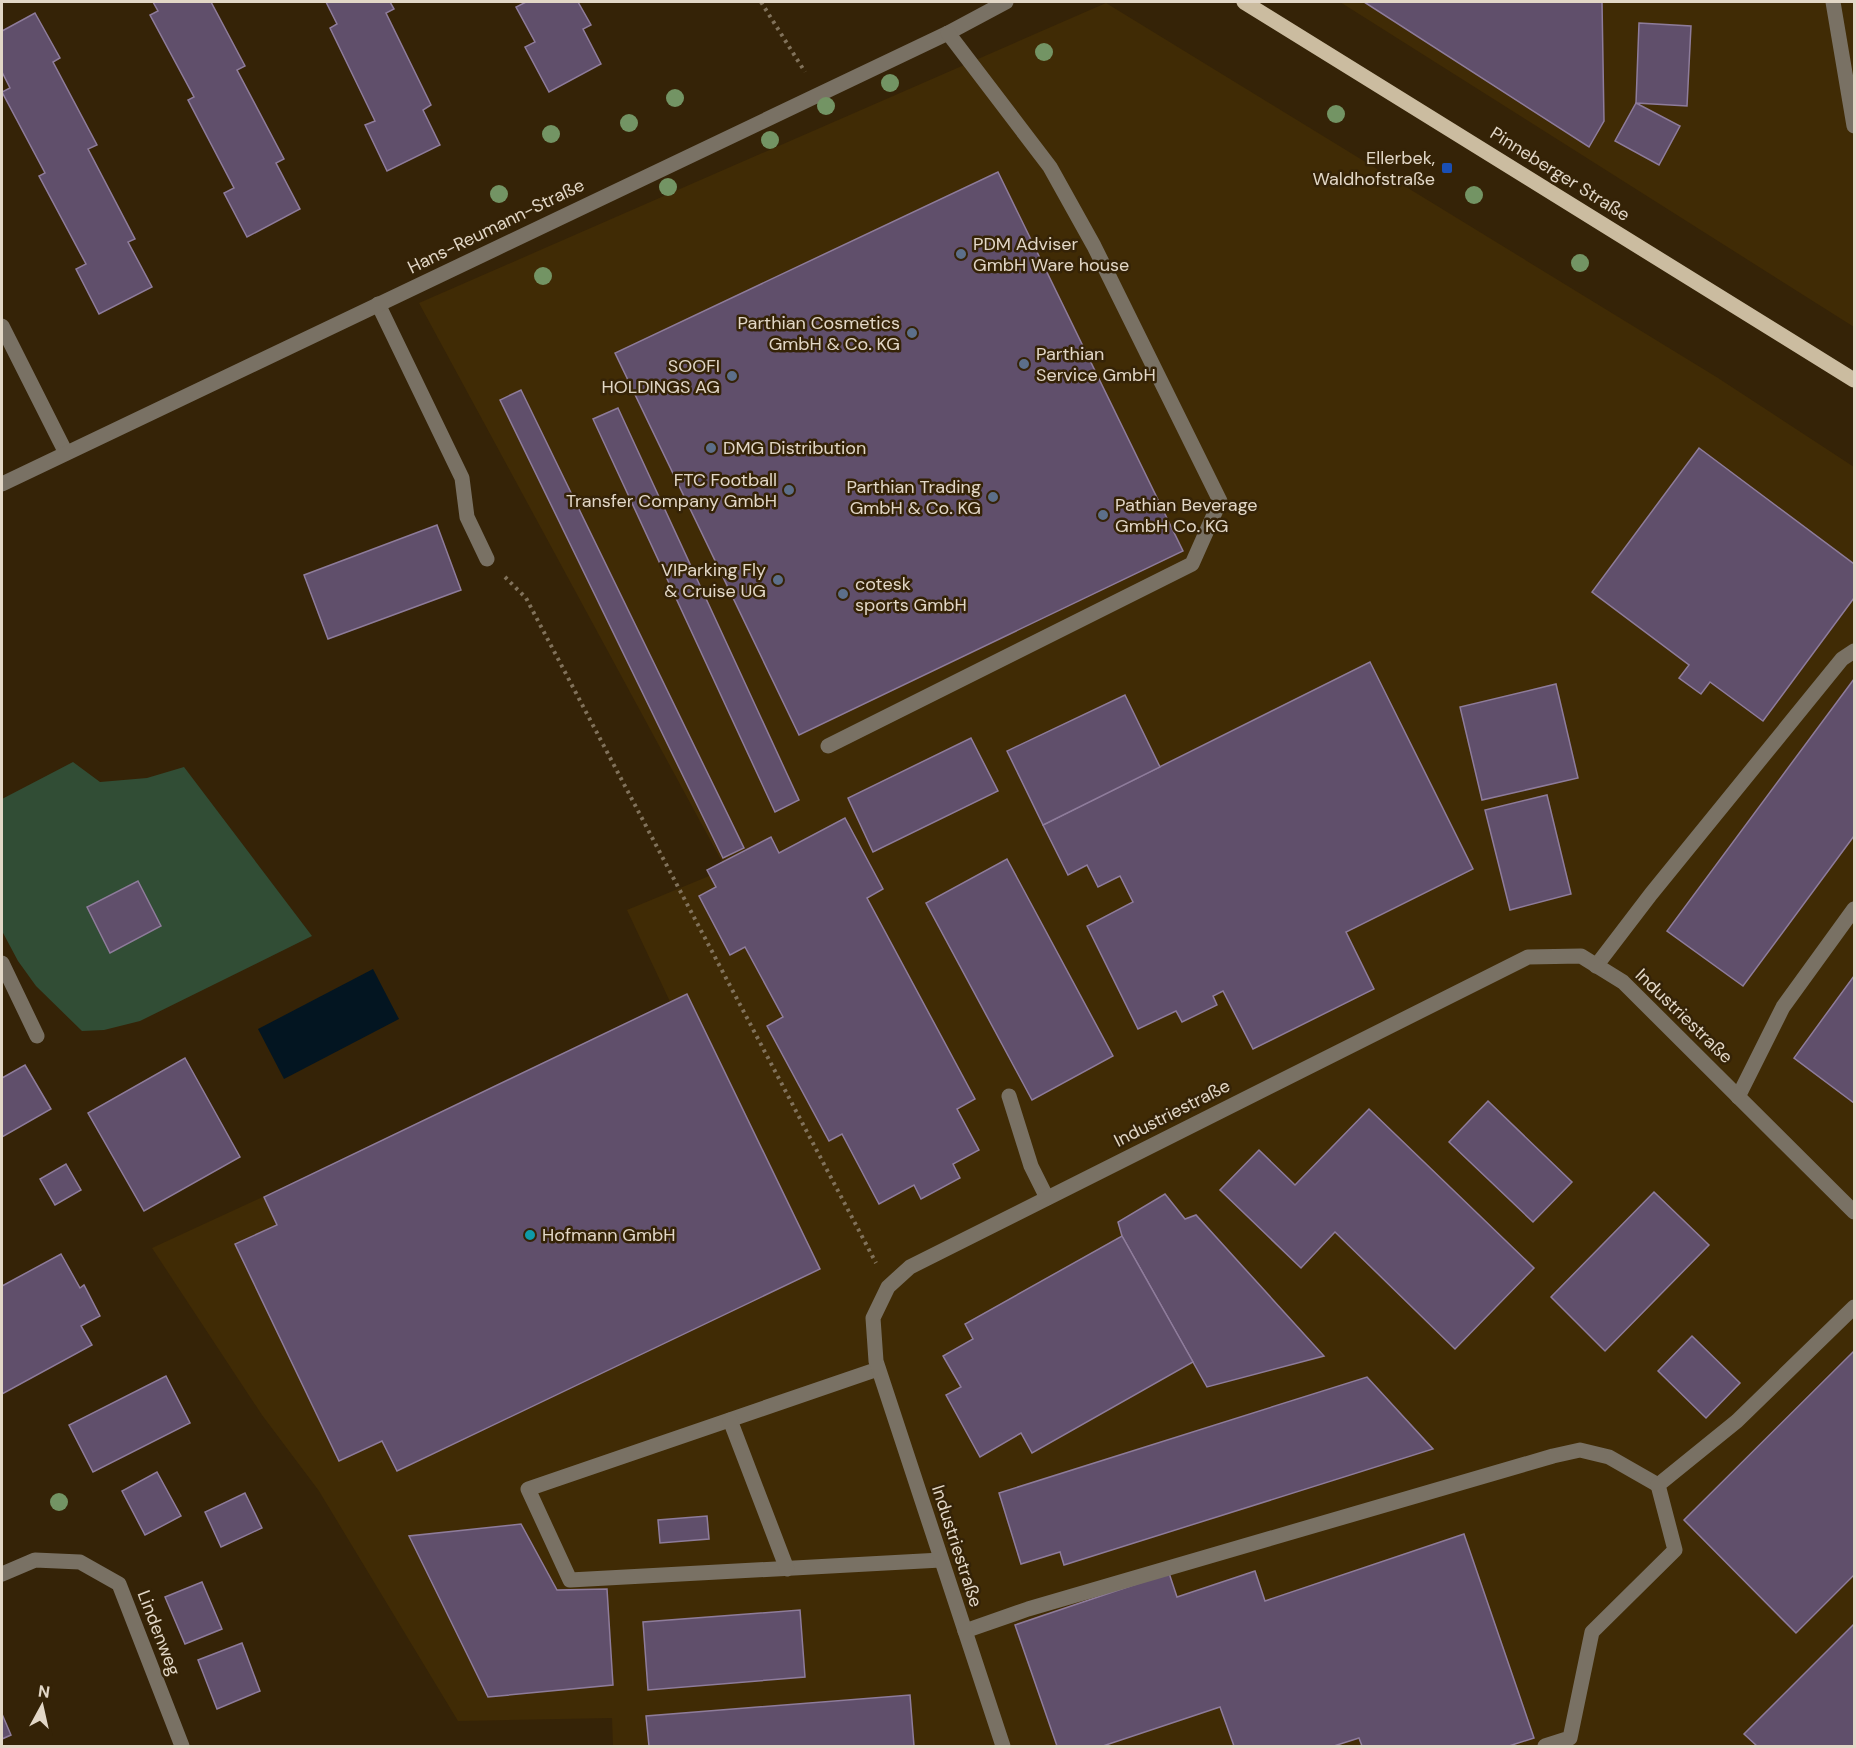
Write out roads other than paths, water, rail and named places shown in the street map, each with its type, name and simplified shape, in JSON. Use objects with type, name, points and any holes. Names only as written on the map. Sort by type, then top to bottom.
[{"type":"main road","name":"Pinneberger Straße","points":[[1244,2],[1854,380]]},
{"type":"street","name":"Hans-Reumann-Straße","points":[[2,484],[948,33],[1006,2]]},
{"type":"street","points":[[1833,2],[1854,126]]},
{"type":"street","points":[[828,746],[1192,564],[1220,501],[1094,246],[1050,167],[948,33]]},
{"type":"street","points":[[378,304],[462,478],[467,517],[488,560]]},
{"type":"street","points":[[2,326],[66,453]]},
{"type":"street","points":[[1596,966],[1651,894],[1842,659],[1854,651]]},
{"type":"street","points":[[1738,1097],[1783,1007],[1854,909]]},
{"type":"street","name":"Industriestraße","points":[[1003,1746],[876,1361],[873,1318],[888,1287],[910,1267],[1528,957],[1581,956],[1623,982],[1854,1212]]},
{"type":"street","points":[[2,963],[37,1036]]},
{"type":"street","points":[[1009,1096],[1030,1166],[1047,1198]]},
{"type":"street","points":[[1658,1485],[1737,1421],[1854,1307]]},
{"type":"street","points":[[878,1369],[528,1489],[570,1580],[941,1560]]},
{"type":"street","points":[[730,1420],[787,1569]]},
{"type":"street","points":[[965,1631],[1060,1599],[1498,1470],[1580,1450],[1609,1457],[1658,1485],[1676,1550],[1592,1632],[1570,1738],[1545,1746]]},
{"type":"street","name":"Lindenweg","points":[[2,1574],[35,1560],[80,1562],[119,1584],[182,1746]]},
{"type":"water","points":[[373,969],[399,1019],[284,1079],[258,1029]]},
{"type":"place","name":"Ellerbek, Waldhofstraße","points":[[1447,168]]},
{"type":"place","name":"PDM Adviser GmbH Ware house","points":[[961,254]]},
{"type":"place","name":"Parthian Cosmetics GmbH & Co. KG","points":[[912,333]]},
{"type":"place","name":"Parthian Service GmbH","points":[[1024,364]]},
{"type":"place","name":"SOOFI HOLDINGS AG","points":[[732,376]]},
{"type":"place","name":"DMG Distribution","points":[[711,448]]},
{"type":"place","name":"FTC Football Transfer Company GmbH","points":[[789,490]]},
{"type":"place","name":"Parthian Trading GmbH & Co. KG","points":[[993,497]]},
{"type":"place","name":"Pathian Beverage GmbH Co. KG","points":[[1103,515]]},
{"type":"place","name":"VIParking Fly & Cruise UG","points":[[778,580]]},
{"type":"place","name":"cotesk sports GmbH","points":[[843,594]]},
{"type":"place","name":"Hofmann GmbH","points":[[530,1235]]}]
